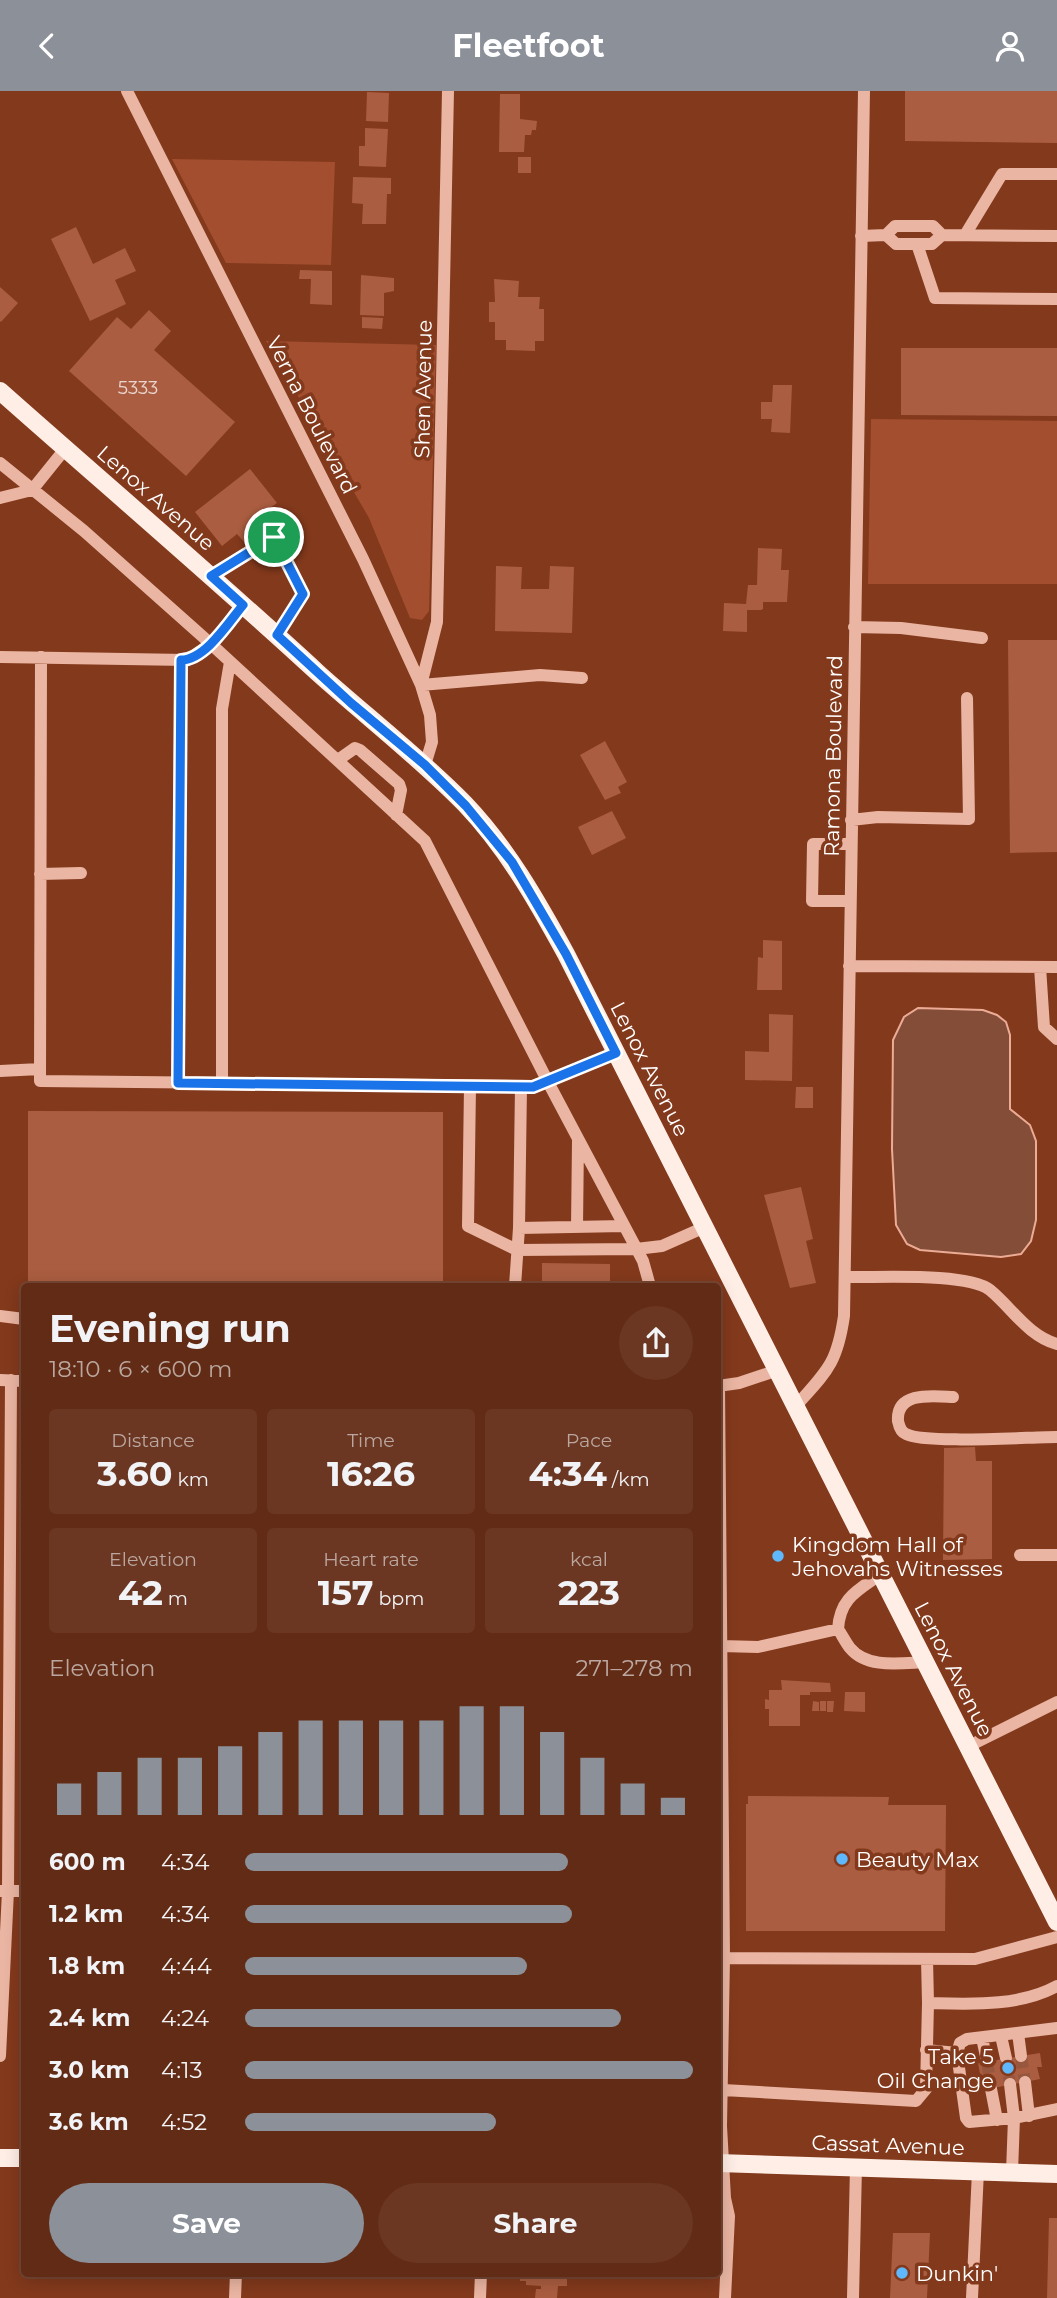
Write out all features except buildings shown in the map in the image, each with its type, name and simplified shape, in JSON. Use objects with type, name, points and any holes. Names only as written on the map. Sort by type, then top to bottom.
[{"type":"main road","name":"Lenox Avenue","points":[[0,391],[351,703],[425,765],[466,806],[512,862],[566,954],[1057,1922]]},
{"type":"main road","points":[[0,2158],[21,2158]]},
{"type":"main road","name":"Cassat Avenue","points":[[721,2162],[1057,2174]]},
{"type":"street","name":"Verna Boulevard","points":[[127,91],[357,547],[421,685],[430,715],[432,742],[425,765]]},
{"type":"street","name":"Shen Avenue","points":[[421,685],[438,622],[448,91]]},
{"type":"street","name":"Ramona Boulevard","points":[[796,1406],[834,1362],[841,1338],[845,1277],[864,91]]},
{"type":"street","points":[[965,235],[1002,174],[1057,174]]},
{"type":"street","points":[[886,236],[895,226],[933,226],[942,235]]},
{"type":"street","points":[[861,236],[886,236],[897,244],[932,244],[942,235],[1057,236]]},
{"type":"street","points":[[917,244],[935,298],[1057,299]]},
{"type":"street","points":[[0,498],[32,490],[65,449]]},
{"type":"street","points":[[0,463],[84,531],[425,841],[643,1261],[649,1283]]},
{"type":"street","points":[[211,576],[274,537],[303,594],[277,635]]},
{"type":"street","points":[[0,657],[187,660],[211,644],[243,605]]},
{"type":"street","points":[[854,627],[901,628],[982,638]]},
{"type":"street","points":[[41,657],[40,1081],[533,1087],[616,1053]]},
{"type":"street","points":[[178,1083],[181,660]]},
{"type":"street","points":[[222,1083],[222,709],[230,662]]},
{"type":"street","points":[[421,685],[540,675],[582,678]]},
{"type":"street","points":[[851,820],[877,817],[969,819],[967,698]]},
{"type":"street","points":[[338,760],[355,748],[399,784],[401,790],[396,815]]},
{"type":"street","points":[[850,901],[812,901],[813,844],[851,844]]},
{"type":"street","points":[[40,874],[81,873]]},
{"type":"street","points":[[849,966],[1057,967]]},
{"type":"street","points":[[1040,967],[1044,1027],[1057,1039]]},
{"type":"street","points":[[0,1071],[40,1069]]},
{"type":"street","points":[[470,1086],[468,1226],[517,1250],[636,1249],[662,1246],[705,1227]]},
{"type":"street","points":[[515,1283],[519,1228],[521,1086]]},
{"type":"street","points":[[577,1227],[578,1137]]},
{"type":"street","points":[[519,1228],[624,1226]]},
{"type":"street","points":[[845,1277],[962,1279],[988,1288],[1033,1332],[1057,1344]]},
{"type":"street","points":[[0,1316],[21,1319]]},
{"type":"street","points":[[721,1386],[739,1384],[778,1370]]},
{"type":"street","points":[[0,2056],[4,1891],[5,1380]]},
{"type":"street","points":[[953,1397],[914,1397],[904,1402],[898,1419],[900,1428],[906,1435],[930,1439],[1057,1437]]},
{"type":"street","points":[[1020,1555],[1057,1555]]},
{"type":"street","points":[[881,1574],[844,1603],[838,1629],[852,1650],[867,1660],[890,1664],[925,1662]]},
{"type":"street","points":[[721,1646],[758,1647],[838,1629]]},
{"type":"street","points":[[967,1747],[1057,1702]]},
{"type":"street","points":[[721,1909],[724,1958],[721,2020]]},
{"type":"street","points":[[724,1958],[975,1959],[1057,1937]]},
{"type":"street","points":[[723,2090],[916,2101],[926,2089],[927,1959]]},
{"type":"street","points":[[928,2003],[982,2004],[1043,1994],[1057,1986]]},
{"type":"street","points":[[1057,2028],[967,2039],[960,2043],[957,2053],[966,2118],[972,2123],[1029,2116],[1057,2109]]},
{"type":"street","points":[[1018,2033],[1021,2056]]},
{"type":"street","points":[[1001,2035],[1006,2058]]},
{"type":"street","points":[[982,2038],[987,2061]]},
{"type":"street","points":[[926,2050],[957,2053]]},
{"type":"street","points":[[721,2057],[721,2138]]},
{"type":"street","points":[[1025,2082],[1029,2116]]},
{"type":"street","points":[[1010,2084],[1014,2118],[1012,2172]]},
{"type":"street","points":[[991,2088],[997,2120]]},
{"type":"street","points":[[853,2298],[856,2167]]},
{"type":"street","points":[[721,2169],[729,2216],[725,2298]]},
{"type":"street","points":[[972,2298],[978,2171]]},
{"type":"street","points":[[235,2298],[236,2277]]},
{"type":"street","points":[[480,2298],[481,2277]]},
{"type":"shaded area","points":[[172,159],[335,162],[331,265],[226,263]]},
{"type":"shaded area","points":[[266,341],[436,345],[429,611],[422,620],[410,618],[369,518]]},
{"type":"shaded area","points":[[871,419],[1057,421],[1057,584],[868,584]]},
{"type":"shaded area","points":[[918,1008],[983,1010],[1006,1022],[1010,1035],[1010,1109],[1030,1125],[1036,1141],[1036,1220],[1031,1241],[1021,1254],[1001,1257],[920,1250],[907,1244],[896,1225],[892,1149],[893,1040],[904,1017]]},
{"type":"tunnel","points":[[1021,2056],[1025,2082]]},
{"type":"tunnel","points":[[1006,2058],[1010,2084]]},
{"type":"tunnel","points":[[987,2061],[991,2089]]},
{"type":"place","name":"Kingdom Hall of Jehovahs Witnesses","points":[[778,1556]]},
{"type":"place","name":"Beauty Max","points":[[842,1859]]},
{"type":"place","name":"Take 5 Oil Change","points":[[1008,2068]]},
{"type":"place","name":"Dunkin'","points":[[902,2273]]},
{"type":"route","points":[[274,537],[303,594],[277,635],[351,703],[425,765],[466,806],[512,862],[547,919],[616,1053],[533,1087],[178,1083],[181,660],[187,660],[211,644],[243,605],[211,576],[274,537]]}]
